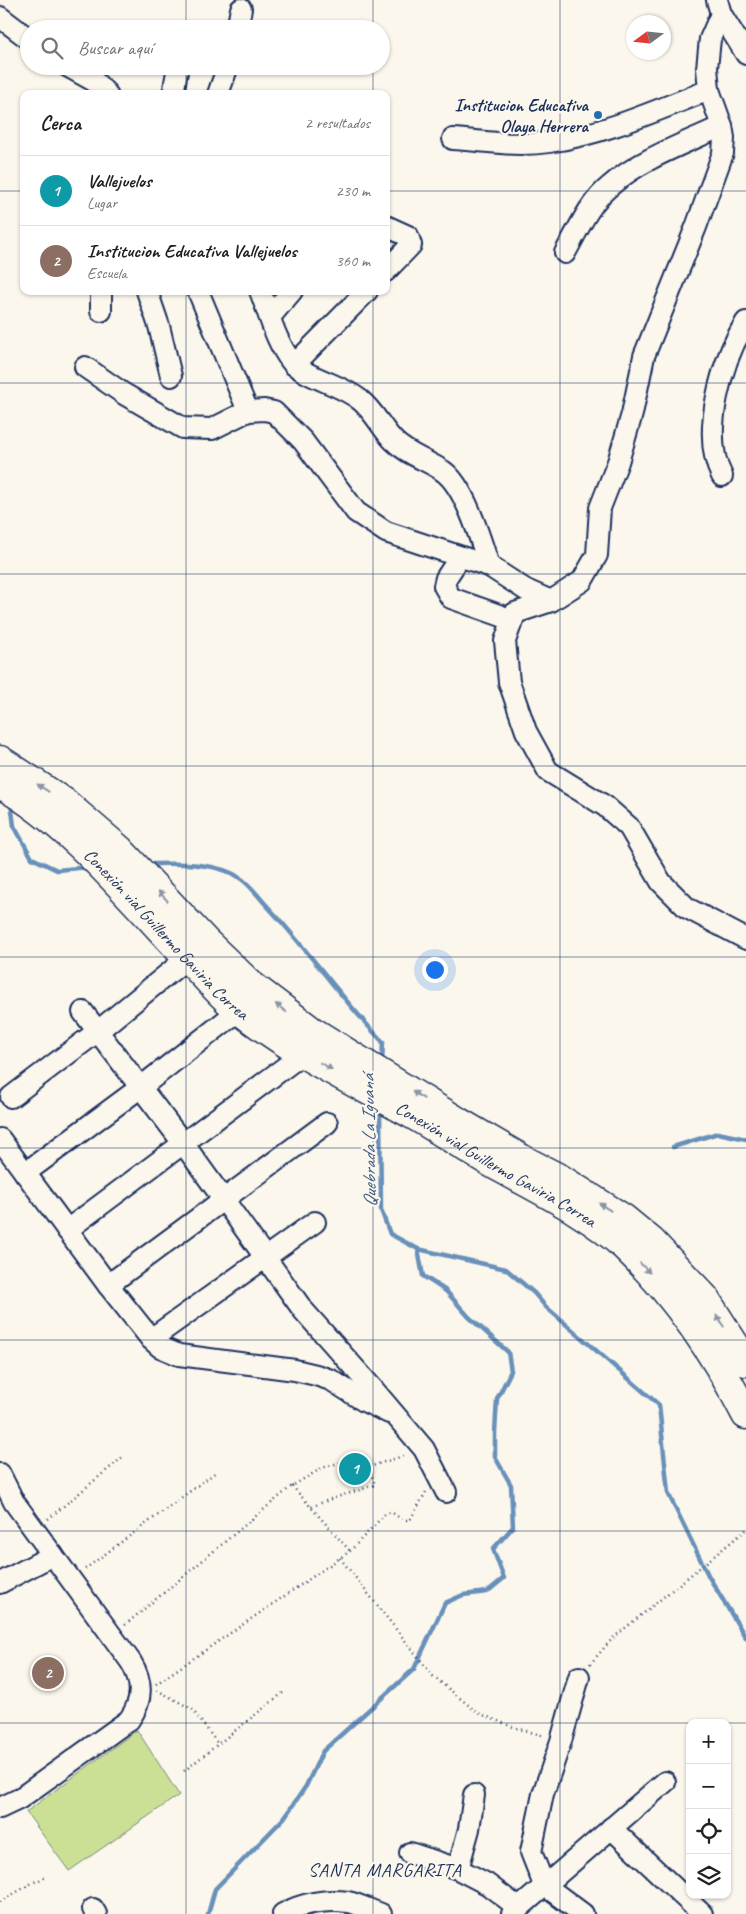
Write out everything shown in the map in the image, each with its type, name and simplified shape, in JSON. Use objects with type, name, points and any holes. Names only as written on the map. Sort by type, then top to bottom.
[{"type":"highway","name":"Conexión vial Guillermo Gaviria Correa","points":[[0,760],[64,802],[120,850],[207,943],[265,995],[452,1127],[477,1155],[554,1198],[622,1245],[652,1275],[699,1333],[726,1376],[746,1415]]},
{"type":"highway","name":"Conexión vial Guillermo Gaviria Correa","points":[[0,784],[50,818],[99,866],[214,986],[255,1022],[297,1050],[561,1179],[623,1218],[651,1242],[705,1298],[746,1362]]},
{"type":"street","points":[[719,7],[746,54]]},
{"type":"street","points":[[719,7],[708,49],[707,68],[710,90],[722,126],[724,146],[696,227],[644,356],[632,414],[618,462],[600,508],[597,555],[582,581],[551,601],[515,614],[506,641],[509,682],[526,731],[548,772],[605,806],[629,827],[661,882],[687,908],[746,939]]},
{"type":"street","points":[[239,20],[241,9]]},
{"type":"street","points":[[0,17],[20,33]]},
{"type":"street","points":[[83,75],[94,81],[104,90]]},
{"type":"street","points":[[174,90],[176,75]]},
{"type":"street","points":[[219,90],[225,75]]},
{"type":"street","points":[[453,139],[519,144],[548,142],[619,125],[710,90]]},
{"type":"street","points":[[565,253],[586,215],[609,186],[647,160],[722,126]]},
{"type":"street","points":[[390,228],[408,236],[411,245],[390,267]]},
{"type":"street","points":[[148,295],[160,326],[171,376]]},
{"type":"street","points":[[200,295],[248,411]]},
{"type":"street","points":[[262,295],[281,344],[294,365],[300,370],[336,385],[361,400],[394,441],[419,459],[444,472],[460,492],[480,536],[488,566]]},
{"type":"street","points":[[270,317],[289,295]]},
{"type":"street","points":[[294,365],[362,295]]},
{"type":"street","points":[[722,476],[717,467],[714,454],[716,406],[724,371],[746,322]]},
{"type":"street","points":[[84,367],[124,394],[183,428],[212,429],[248,411],[264,410],[274,412],[303,441],[356,512],[386,532],[488,566],[526,590],[551,601]]},
{"type":"street","points":[[460,557],[446,578],[444,586],[451,598],[513,620]]},
{"type":"street","points":[[11,1097],[98,1032],[180,964]]},
{"type":"street","points":[[83,1012],[183,1143],[303,1310],[424,1449],[446,1492]]},
{"type":"street","points":[[25,1173],[141,1087],[233,1015]]},
{"type":"street","points":[[67,1230],[292,1062]]},
{"type":"street","points":[[108,1285],[327,1123]]},
{"type":"street","points":[[0,1139],[150,1339],[165,1350],[174,1354],[316,1375],[331,1380],[364,1401],[393,1415]]},
{"type":"street","points":[[150,1339],[314,1222]]},
{"type":"street","points":[[0,1474],[14,1502],[113,1636],[137,1672],[141,1696],[134,1713],[122,1726],[19,1799],[0,1808]]},
{"type":"street","points":[[0,1583],[53,1555]]},
{"type":"street","points":[[579,1677],[561,1741],[543,1794],[531,1852],[544,1885],[583,1914]]},
{"type":"street","points":[[410,1853],[458,1869],[487,1884],[516,1911],[665,1782]]},
{"type":"street","points":[[458,1869],[469,1830],[474,1795]]},
{"type":"street","points":[[610,1828],[702,1914]]},
{"type":"street","points":[[283,1914],[296,1907],[319,1903],[348,1902],[381,1914]]},
{"type":"path","points":[[369,1467],[424,1449]]},
{"type":"path","points":[[113,1636],[292,1486],[322,1468],[365,1455],[375,1485],[311,1507]]},
{"type":"path","points":[[35,1530],[124,1456]]},
{"type":"path","points":[[71,1580],[216,1472]]},
{"type":"path","points":[[218,1744],[192,1709],[151,1687],[340,1558],[388,1512],[394,1513],[407,1521],[410,1520],[437,1472]]},
{"type":"path","points":[[292,1486],[350,1550]]},
{"type":"path","points":[[579,1677],[613,1638],[746,1530]]},
{"type":"path","points":[[340,1558],[433,1676],[478,1712],[513,1727],[561,1741]]},
{"type":"path","points":[[184,1771],[284,1692]]},
{"type":"path","points":[[0,1902],[32,1882],[46,1877]]},
{"type":"green space","points":[[137,1730],[179,1795],[69,1871],[26,1812]]},
{"type":"waterway","name":"Quebrada La Iguaná","points":[[11,803],[14,826],[32,858],[57,870],[89,867]]},
{"type":"waterway","name":"Quebrada La Iguaná","points":[[146,864],[207,866],[230,873],[244,881],[284,924],[383,1042],[382,1063]]},
{"type":"waterway","name":"Quebrada La Iguaná","points":[[380,1108],[381,1210],[390,1234],[418,1249],[506,1269],[534,1293],[546,1307],[659,1405],[668,1493],[709,1577],[746,1638]]},
{"type":"waterway","points":[[673,1147],[718,1133],[746,1139]]},
{"type":"waterway","points":[[208,1914],[215,1889],[284,1818],[306,1786],[323,1751],[414,1669],[445,1603],[463,1595],[487,1592],[504,1578],[493,1549],[513,1527],[511,1485],[495,1457],[495,1432],[497,1399],[511,1371],[508,1352],[469,1317],[446,1291],[423,1276],[418,1249]]},
{"type":"place","name":"Institucion Educativa Olaya Herrera","points":[[598,115]]},
{"type":"place","name":"Vallejuelos","points":[[355,1469]]},
{"type":"place","name":"Institucion Educativa Vallejuelos","points":[[48,1673]]},
{"type":"district","name":"SANTA MARGARITA","points":[[385,1869]]}]
